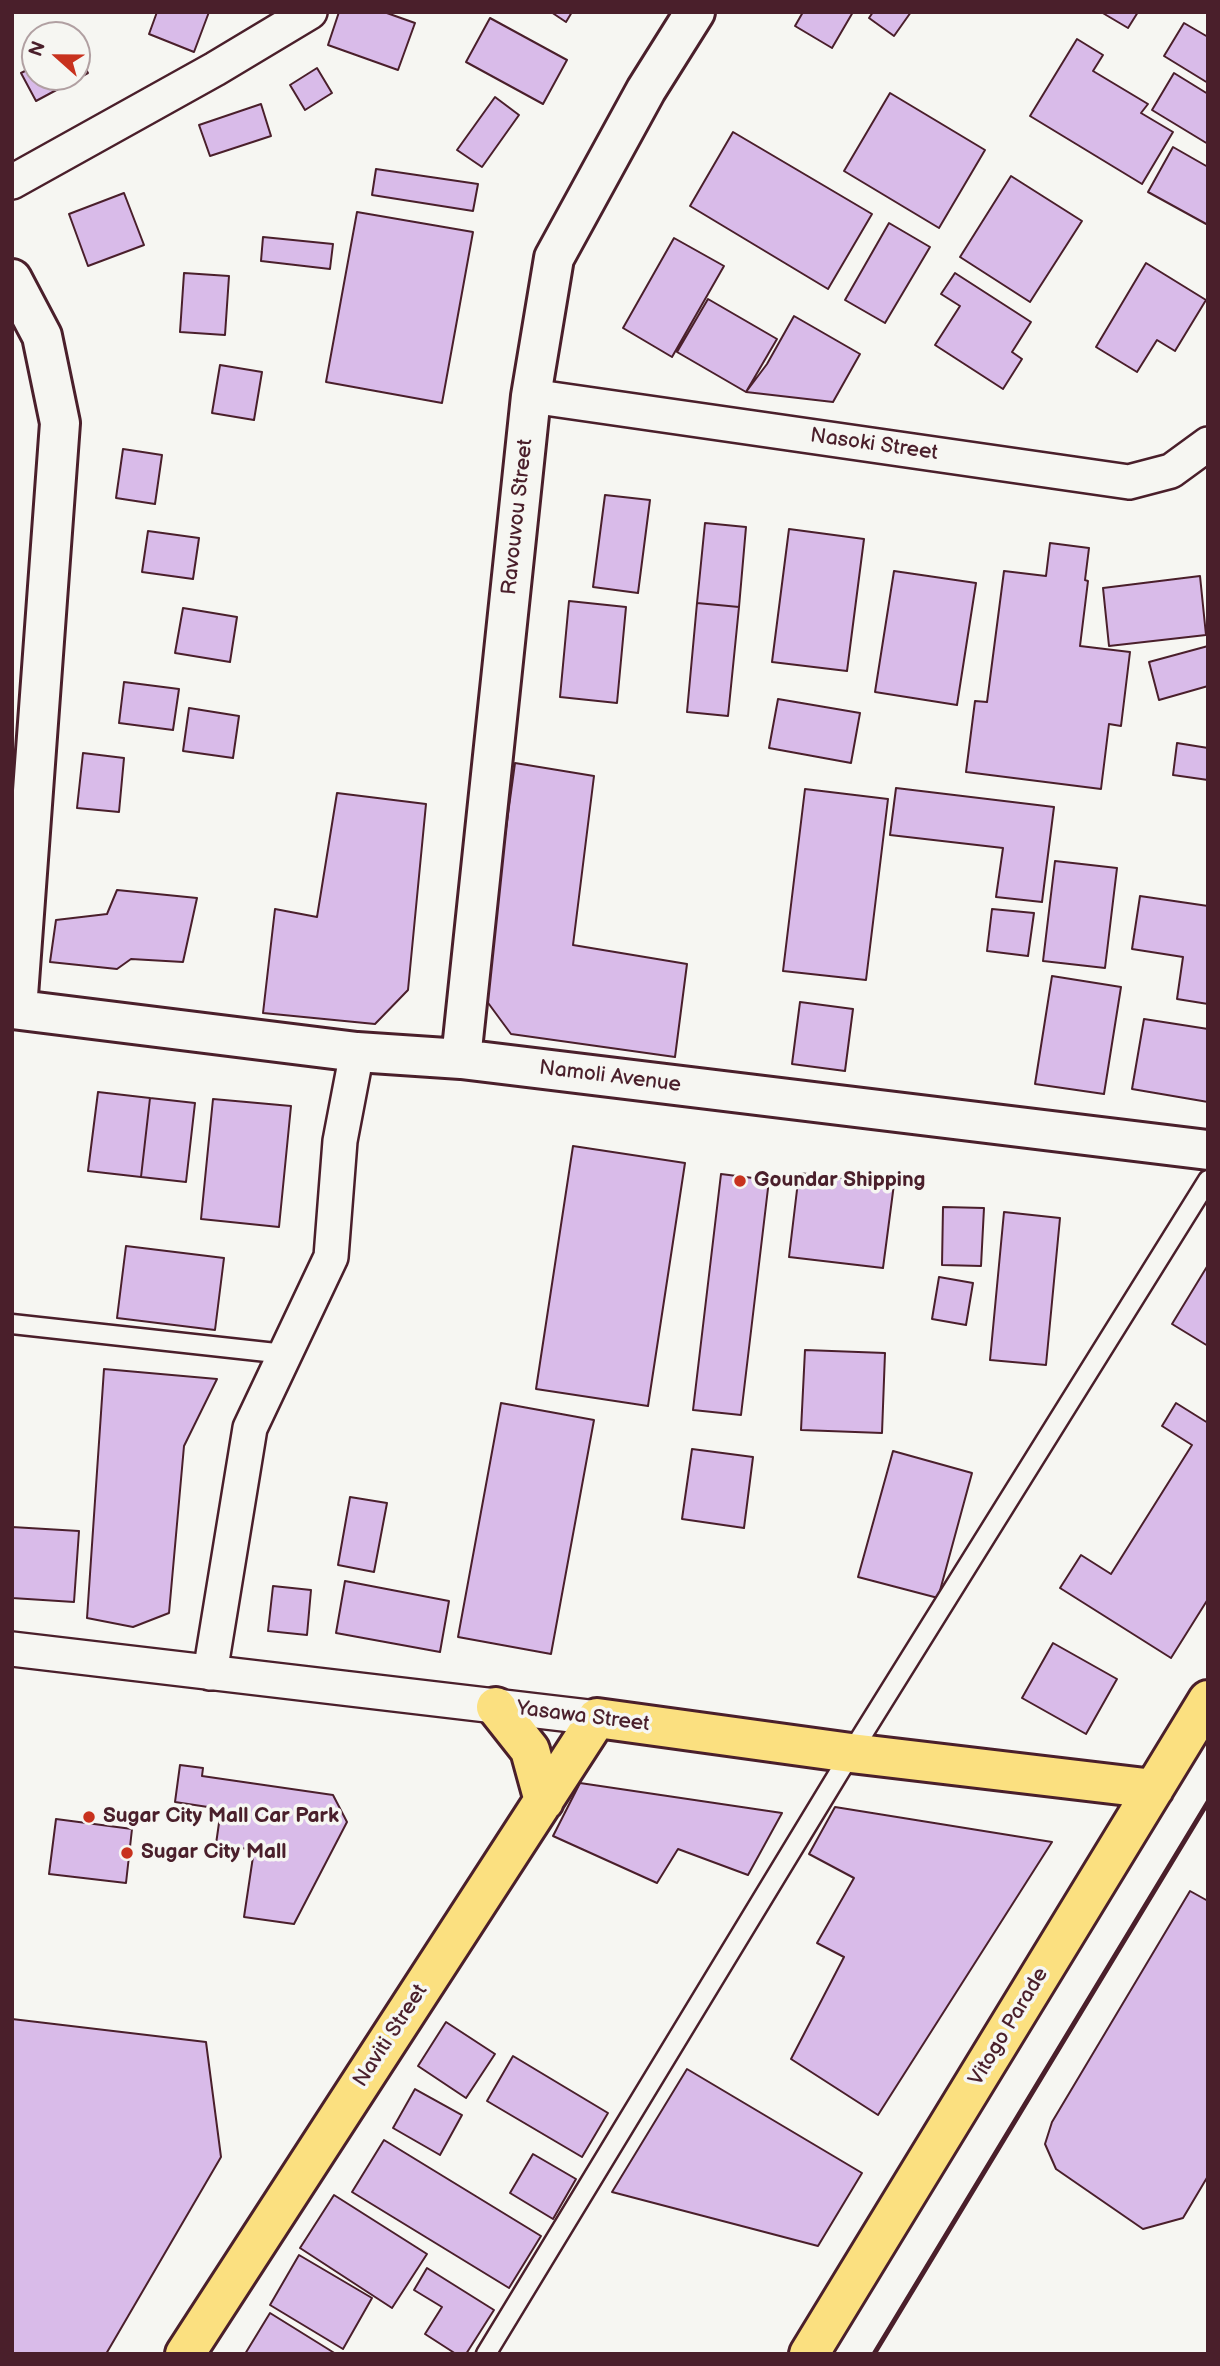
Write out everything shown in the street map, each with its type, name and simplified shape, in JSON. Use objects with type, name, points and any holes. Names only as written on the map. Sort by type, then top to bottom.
[{"type":"main road","name":"Vitogo Parade","points":[[809,2354],[1208,1700]]},
{"type":"main road","points":[[496,1707],[530,1751],[544,1801]]},
{"type":"main road","name":"Yasawa Street","points":[[597,1718],[850,1753],[1154,1789]]},
{"type":"main road","name":"Naviti Street","points":[[185,2354],[597,1718]]},
{"type":"street","points":[[12,182],[215,69],[310,12]]},
{"type":"street","name":"Ravouvou Street","points":[[461,1059],[531,396],[554,258],[646,90],[695,12]]},
{"type":"street","points":[[12,279],[42,336],[60,423],[15,1009]]},
{"type":"street","name":"Nasoki Street","points":[[531,396],[1129,482],[1171,471],[1208,444]]},
{"type":"street","name":"Namoli Avenue","points":[[15,1009],[357,1052],[461,1059],[1208,1150]]},
{"type":"street","points":[[210,1673],[250,1428],[331,1257],[340,1141],[357,1052]]},
{"type":"street","name":"Yasawa Street","points":[[12,1649],[597,1718]]},
{"type":"lane","points":[[486,2354],[850,1753],[1208,1180]]},
{"type":"lane","points":[[12,1324],[285,1354]]},
{"type":"building","points":[[157,12],[209,12],[194,52],[149,34]]},
{"type":"building","points":[[339,12],[384,12],[415,23],[398,70],[328,45]]},
{"type":"building","points":[[551,12],[572,12],[566,22]]},
{"type":"building","points":[[803,12],[853,12],[832,48],[795,26]]},
{"type":"building","points":[[873,12],[911,12],[894,36],[869,18]]},
{"type":"building","points":[[1101,12],[1138,12],[1128,28]]},
{"type":"building","points":[[490,18],[567,60],[543,104],[466,62]]},
{"type":"building","points":[[1184,23],[1208,37],[1208,83],[1164,56]]},
{"type":"building","points":[[1077,39],[1103,55],[1093,71],[1148,104],[1141,113],[1173,132],[1142,184],[1030,116]]},
{"type":"building","points":[[317,68],[332,93],[305,110],[290,85]]},
{"type":"building","points":[[1174,73],[1208,94],[1208,144],[1152,110]]},
{"type":"building","points":[[31,91],[55,91],[36,101]]},
{"type":"building","points":[[890,93],[985,150],[939,228],[844,171]]},
{"type":"building","points":[[495,97],[519,115],[482,167],[457,150]]},
{"type":"building","points":[[261,104],[271,136],[210,156],[199,125]]},
{"type":"building","points":[[733,132],[872,214],[828,289],[690,206]]},
{"type":"building","points":[[1173,147],[1208,167],[1208,225],[1148,192]]},
{"type":"building","points":[[376,169],[478,184],[473,211],[372,195]]},
{"type":"building","points":[[1011,176],[1082,221],[1030,302],[960,257]]},
{"type":"building","points":[[124,193],[144,245],[88,266],[69,214]]},
{"type":"building","points":[[357,212],[473,232],[442,403],[326,382]]},
{"type":"building","points":[[889,223],[930,247],[885,323],[845,300]]},
{"type":"building","points":[[263,237],[333,244],[330,269],[261,261]]},
{"type":"building","points":[[674,238],[724,266],[672,357],[623,328]]},
{"type":"building","points":[[1146,263],[1206,300],[1175,351],[1157,340],[1137,372],[1096,347]]},
{"type":"building","points":[[184,273],[229,276],[225,335],[180,332]]},
{"type":"building","points":[[955,273],[1031,322],[1012,352],[1022,359],[1003,389],[935,345],[960,306],[941,294]]},
{"type":"building","points":[[708,299],[777,339],[746,392],[677,352]]},
{"type":"building","points":[[794,316],[860,354],[833,402],[746,392],[767,364]]},
{"type":"building","points":[[220,365],[262,372],[254,420],[212,413]]},
{"type":"building","points":[[123,449],[162,455],[155,504],[116,498]]},
{"type":"building","points":[[605,495],[650,500],[638,593],[593,587]]},
{"type":"building","points":[[705,523],[746,527],[739,607],[697,603]]},
{"type":"building","points":[[789,529],[864,539],[847,671],[772,662]]},
{"type":"building","points":[[148,531],[199,538],[193,579],[142,572]]},
{"type":"building","points":[[1050,543],[1089,548],[1080,646],[1130,652],[1121,726],[1109,724],[1101,789],[966,772],[975,701],[987,702],[1004,571],[1046,576]]},
{"type":"building","points":[[894,571],[976,583],[957,705],[875,692]]},
{"type":"building","points":[[1200,576],[1206,635],[1109,646],[1103,588]]},
{"type":"building","points":[[569,601],[626,607],[617,703],[560,697]]},
{"type":"building","points":[[697,603],[739,607],[728,716],[687,712]]},
{"type":"building","points":[[183,608],[237,617],[230,662],[175,653]]},
{"type":"building","points":[[1208,646],[1208,686],[1159,700],[1149,662]]},
{"type":"building","points":[[124,682],[179,689],[173,730],[119,723]]},
{"type":"building","points":[[778,699],[860,713],[851,763],[769,748]]},
{"type":"building","points":[[189,708],[239,716],[233,758],[183,751]]},
{"type":"building","points":[[1177,743],[1208,748],[1208,780],[1173,775]]},
{"type":"building","points":[[83,753],[124,758],[119,812],[77,808]]},
{"type":"building","points":[[515,763],[594,776],[573,945],[687,964],[675,1057],[511,1034],[483,996]]},
{"type":"building","points":[[896,788],[1054,807],[1042,902],[996,897],[1003,848],[890,835]]},
{"type":"building","points":[[805,789],[888,799],[866,980],[783,971]]},
{"type":"building","points":[[337,793],[426,804],[408,990],[375,1024],[263,1013],[275,909],[317,917]]},
{"type":"building","points":[[1055,861],[1117,868],[1105,968],[1043,961]]},
{"type":"building","points":[[117,890],[197,898],[183,962],[131,959],[117,969],[50,962],[56,920],[107,914]]},
{"type":"building","points":[[1140,896],[1208,906],[1208,1004],[1177,999],[1183,957],[1132,949]]},
{"type":"building","points":[[992,909],[1034,913],[1028,956],[987,951]]},
{"type":"building","points":[[1052,976],[1121,987],[1104,1094],[1035,1084]]},
{"type":"building","points":[[800,1002],[853,1009],[845,1071],[792,1064]]},
{"type":"building","points":[[1144,1019],[1208,1029],[1208,1102],[1132,1089]]},
{"type":"building","points":[[98,1092],[150,1098],[141,1177],[88,1171]]},
{"type":"building","points":[[150,1098],[195,1103],[186,1182],[141,1177]]},
{"type":"building","points":[[213,1099],[291,1106],[279,1227],[201,1219]]},
{"type":"building","points":[[573,1146],[685,1163],[648,1406],[536,1389]]},
{"type":"building","points":[[799,1173],[894,1184],[883,1268],[789,1257]]},
{"type":"building","points":[[721,1174],[769,1180],[741,1415],[693,1410]]},
{"type":"building","points":[[943,1207],[984,1208],[981,1266],[942,1265]]},
{"type":"building","points":[[1004,1212],[1060,1218],[1046,1365],[990,1360]]},
{"type":"building","points":[[126,1246],[224,1258],[215,1330],[117,1318]]},
{"type":"building","points":[[1208,1265],[1208,1346],[1172,1324]]},
{"type":"building","points":[[939,1277],[973,1283],[966,1325],[932,1319]]},
{"type":"building","points":[[805,1350],[885,1353],[882,1433],[801,1430]]},
{"type":"building","points":[[104,1369],[217,1379],[184,1446],[169,1613],[133,1627],[87,1618]]},
{"type":"building","points":[[501,1403],[594,1420],[551,1654],[458,1637]]},
{"type":"building","points":[[1176,1403],[1208,1423],[1208,1599],[1171,1658],[1060,1588],[1081,1555],[1111,1574],[1192,1445],[1162,1426]]},
{"type":"building","points":[[692,1449],[753,1457],[744,1528],[682,1519]]},
{"type":"building","points":[[893,1451],[972,1473],[938,1598],[858,1577]]},
{"type":"building","points":[[350,1497],[387,1503],[374,1572],[338,1565]]},
{"type":"building","points":[[12,1527],[79,1531],[74,1602],[12,1598]]},
{"type":"building","points":[[345,1581],[449,1601],[440,1652],[336,1633]]},
{"type":"building","points":[[273,1586],[311,1590],[307,1635],[268,1631]]},
{"type":"building","points":[[1053,1643],[1117,1679],[1086,1734],[1022,1698]]},
{"type":"building","points":[[180,1765],[203,1768],[202,1776],[333,1795],[347,1822],[294,1924],[244,1917],[254,1850],[216,1844],[221,1809],[175,1802]]},
{"type":"building","points":[[580,1783],[782,1813],[748,1875],[678,1849],[657,1883],[553,1836]]},
{"type":"building","points":[[835,1807],[1052,1842],[878,2115],[791,2059],[844,1957],[817,1943],[854,1878],[809,1854]]},
{"type":"building","points":[[56,1819],[132,1829],[126,1883],[49,1874]]},
{"type":"building","points":[[1190,1891],[1208,1901],[1208,2176],[1183,2218],[1143,2229],[1056,2169],[1045,2144],[1052,2122]]},
{"type":"building","points":[[12,2019],[206,2042],[221,2157],[106,2354],[12,2354]]},
{"type":"building","points":[[446,2022],[495,2054],[466,2098],[418,2066]]},
{"type":"building","points":[[513,2056],[608,2113],[582,2157],[487,2101]]},
{"type":"building","points":[[687,2069],[862,2173],[818,2246],[612,2192]]},
{"type":"building","points":[[415,2089],[462,2115],[440,2155],[393,2128]]},
{"type":"building","points":[[384,2140],[541,2236],[509,2288],[352,2192]]},
{"type":"building","points":[[533,2154],[576,2179],[553,2219],[510,2193]]},
{"type":"building","points":[[334,2195],[427,2254],[392,2308],[300,2248]]},
{"type":"building","points":[[299,2255],[372,2298],[343,2349],[270,2305]]},
{"type":"building","points":[[427,2268],[494,2310],[466,2354],[456,2354],[425,2334],[442,2307],[414,2290]]},
{"type":"building","points":[[270,2313],[336,2354],[245,2354]]},
{"type":"railway","points":[[874,2354],[1208,1802]]},
{"type":"place","name":"Goundar Shipping","points":[[740,1181]]},
{"type":"place","name":"Sugar City Mall Car Park","points":[[89,1817]]},
{"type":"place","name":"Sugar City Mall","points":[[127,1853]]}]
